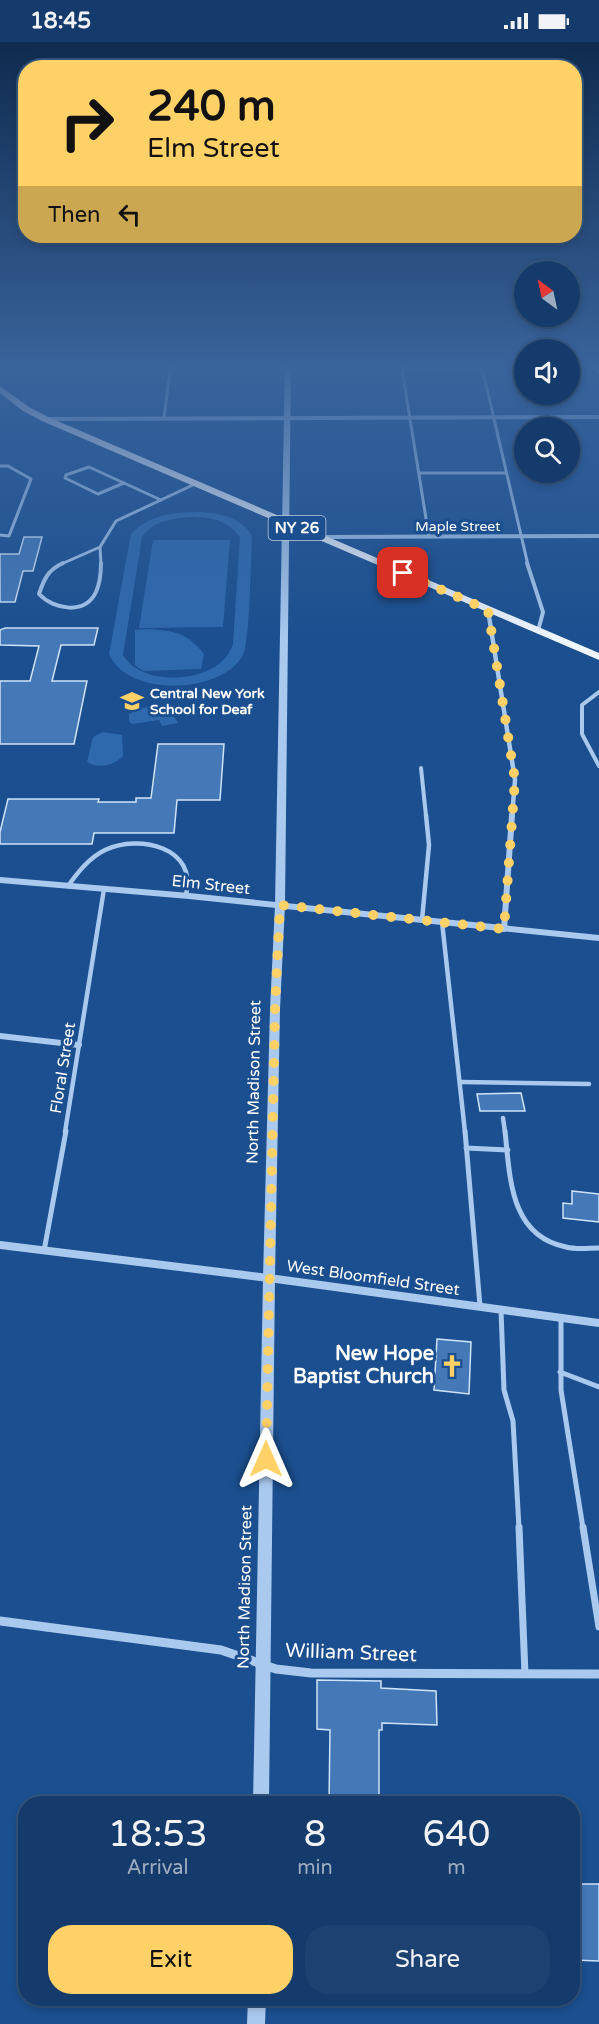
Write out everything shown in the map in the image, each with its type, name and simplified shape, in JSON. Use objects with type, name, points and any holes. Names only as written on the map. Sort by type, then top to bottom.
[{"type":"main road","name":"NY 26","points":[[129,455],[599,657]]},
{"type":"street","name":"North Madison Street","points":[[261,1796],[269,1278],[275,1009],[280,905],[281,707],[288,524],[288,455]]},
{"type":"street","name":"Maple Street","points":[[317,537],[599,536]]},
{"type":"street","points":[[488,610],[515,780],[504,929]]},
{"type":"street","name":"Elm Street","points":[[0,880],[186,895],[599,938]]},
{"type":"street","points":[[0,1036],[80,1045]]},
{"type":"street","name":"West Bloomfield Street","points":[[0,1245],[269,1278],[599,1323]]},
{"type":"street","name":"William Street","points":[[0,1621],[221,1650],[276,1669],[311,1673],[599,1674]]},
{"type":"street","points":[[256,2024],[257,2006]]},
{"type":"lane","points":[[416,455],[429,537]]},
{"type":"lane","points":[[502,455],[521,536],[543,612],[538,631]]},
{"type":"lane","points":[[0,466],[8,466],[31,479],[9,536],[0,535]]},
{"type":"lane","points":[[125,483],[98,494],[65,478],[66,475],[89,467],[125,483],[161,500]]},
{"type":"lane","points":[[419,473],[506,473]]},
{"type":"lane","points":[[100,547],[102,558],[98,582],[91,600],[67,608],[44,600],[39,594],[46,575],[54,567],[100,547],[116,521],[195,484]]},
{"type":"lane","points":[[599,692],[582,705],[582,734],[599,766]]},
{"type":"lane","points":[[421,768],[429,845],[422,920]]},
{"type":"lane","points":[[68,885],[89,860],[110,848],[130,845],[159,846],[184,864],[189,877],[186,895]]},
{"type":"lane","name":"Floral Street","points":[[44,1251],[56,1196],[104,889]]},
{"type":"lane","points":[[442,922],[461,1082],[480,1306]]},
{"type":"lane","points":[[461,1082],[589,1084]]},
{"type":"lane","points":[[503,1118],[516,1208],[523,1222],[534,1234],[551,1243],[567,1248],[599,1248]]},
{"type":"lane","points":[[466,1148],[508,1150]]},
{"type":"lane","points":[[501,1310],[504,1390],[513,1421],[516,1455],[525,1674]]},
{"type":"lane","points":[[561,1318],[560,1372],[599,1627]]},
{"type":"lane","points":[[560,1372],[599,1388]]},
{"type":"shaded area","points":[[201,512],[223,515],[237,521],[252,536],[249,617],[243,655],[232,668],[216,677],[196,683],[175,686],[154,684],[135,678],[119,668],[109,654],[131,534],[138,527],[155,518]],"holes":[[[189,517],[217,520],[229,526],[240,537],[233,644],[226,657],[214,667],[198,674],[163,677],[133,666],[123,655],[142,537],[157,524]]]},
{"type":"shaded area","points":[[153,540],[230,540],[223,627],[139,628]]},
{"type":"shaded area","points":[[135,630],[173,632],[191,641],[204,654],[201,669],[143,671],[135,665]]},
{"type":"shaded area","points":[[152,707],[172,713],[178,723],[162,726],[159,720],[132,724],[129,721],[129,714],[139,708]]},
{"type":"shaded area","points":[[103,732],[122,735],[123,756],[106,765],[87,762],[93,737]]},
{"type":"building","points":[[24,537],[42,537],[33,571],[23,571],[15,602],[0,602],[0,554],[19,554]]},
{"type":"building","points":[[5,628],[98,628],[94,645],[61,645],[52,681],[87,681],[74,744],[0,744],[0,681],[30,681],[39,646],[0,645],[0,630]]},
{"type":"building","points":[[158,744],[224,744],[220,800],[177,800],[174,833],[94,833],[92,844],[0,844],[0,832],[8,799],[99,799],[98,802],[136,802],[136,798],[151,798]]},
{"type":"building","points":[[521,1093],[525,1111],[480,1111],[477,1094]]},
{"type":"building","points":[[572,1191],[599,1194],[599,1222],[563,1218],[563,1203],[572,1204]]},
{"type":"building","name":"New Hope Baptist Church","points":[[437,1339],[471,1342],[469,1394],[434,1390]]},
{"type":"building","points":[[317,1680],[381,1681],[381,1688],[436,1691],[437,1725],[382,1723],[382,1730],[379,1730],[379,1796],[329,1796],[330,1730],[317,1729]]},
{"type":"building","points":[[580,1884],[599,1884],[599,1961],[580,1960]]},
{"type":"place","name":"Central New York School for Deaf","points":[[132,701]]},
{"type":"place","name":"New Hope Baptist Church","points":[[452,1366]]},
{"type":"route","points":[[266,1459],[275,1009],[280,905],[504,929],[515,780],[488,610],[403,573]]}]
